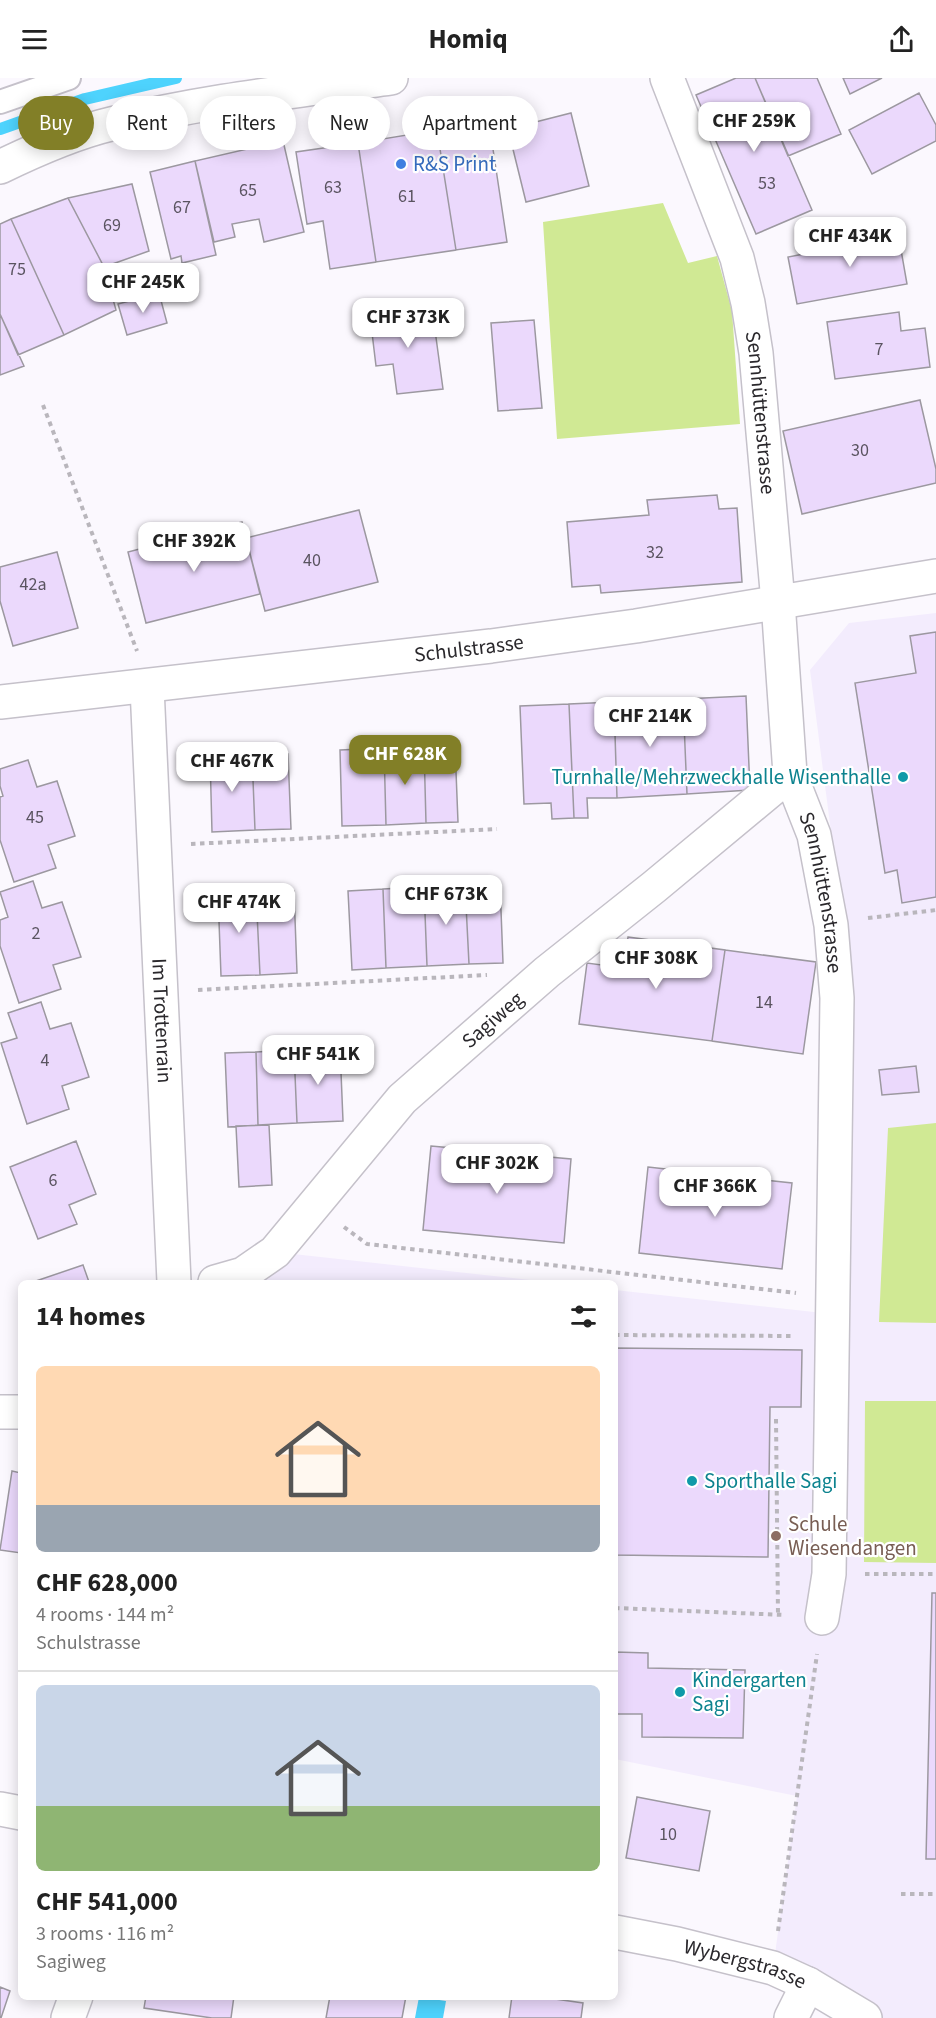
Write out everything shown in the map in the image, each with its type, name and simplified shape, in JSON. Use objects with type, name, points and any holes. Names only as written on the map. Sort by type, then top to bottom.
[{"type":"street","points":[[0,167],[36,149],[110,124],[218,102],[391,78]]},
{"type":"street","name":"Sennhüttenstrasse","points":[[668,78],[737,258],[748,303],[756,353],[778,602],[790,774],[814,835],[831,925],[837,998],[829,1574],[822,1618]]},
{"type":"street","name":"Schulstrasse","points":[[0,702],[147,687],[547,639],[936,576]]},
{"type":"street","name":"Im Trottenrain","points":[[147,687],[174,1280]]},
{"type":"street","name":"Sagiweg","points":[[222,1280],[243,1274],[275,1252],[402,1099],[547,972],[790,774]]},
{"type":"street","points":[[0,1412],[18,1412]]},
{"type":"street","points":[[0,1809],[18,1812]]},
{"type":"street","name":"Wybergstrasse","points":[[618,1933],[677,1944],[773,1968],[808,1984],[865,2018]]},
{"type":"street","points":[[791,2018],[808,1984]]},
{"type":"street","points":[[68,2018],[75,2000]]},
{"type":"lane","points":[[0,102],[69,78]]},
{"type":"path","points":[[43,405],[141,659],[147,687]]},
{"type":"path","points":[[154,846],[498,829]]},
{"type":"path","points":[[861,918],[936,910]]},
{"type":"path","points":[[161,992],[488,975]]},
{"type":"path","points":[[315,1205],[367,1244],[832,1297]]},
{"type":"path","points":[[618,1335],[832,1337]]},
{"type":"path","points":[[776,1419],[777,1615]]},
{"type":"path","points":[[829,1574],[936,1574]]},
{"type":"path","points":[[618,1608],[822,1618],[773,1968]]},
{"type":"path","points":[[901,1894],[936,1894]]},
{"type":"shaded area","name":"Schule Wiesendangen","points":[[936,613],[936,2018],[865,2018],[773,1968],[797,1796],[618,1760],[618,1290],[832,1314],[853,1001],[810,670],[849,623]]},
{"type":"shaded area","points":[[275,1252],[530,1280],[219,1280]]},
{"type":"green space","points":[[663,203],[688,263],[717,256],[732,311],[740,424],[557,439],[543,222]]},
{"type":"green space","points":[[936,1123],[936,1323],[879,1322],[888,1128]]},
{"type":"green space","points":[[865,1401],[936,1401],[936,1563],[864,1562]]},
{"type":"water","points":[[418,2000],[446,2001],[443,2018],[415,2018]]},
{"type":"building","points":[[736,78],[755,78],[812,210],[756,234],[696,95]]},
{"type":"building","points":[[755,78],[817,78],[841,134],[788,156]]},
{"type":"building","points":[[843,78],[882,78],[850,94]]},
{"type":"building","points":[[919,93],[936,125],[936,141],[872,174],[849,130]]},
{"type":"building","points":[[571,113],[589,186],[526,202],[513,150],[538,150],[538,121]]},
{"type":"building","points":[[402,136],[402,150],[440,150],[456,250],[376,262],[359,150],[390,150],[390,138]]},
{"type":"building","points":[[243,150],[285,150],[304,232],[264,242],[259,219],[232,224],[235,237],[214,242],[195,161]]},
{"type":"building","points":[[359,150],[376,262],[330,269],[323,221],[307,224],[296,152]]},
{"type":"building","points":[[440,150],[493,150],[507,242],[456,250]]},
{"type":"building","points":[[195,161],[216,255],[182,263],[181,256],[171,259],[150,172]]},
{"type":"building","points":[[132,184],[149,251],[104,267],[68,198]]},
{"type":"building","points":[[68,198],[104,267],[116,310],[64,335],[11,219]]},
{"type":"building","points":[[11,219],[64,335],[18,355],[0,314],[0,224]]},
{"type":"building","points":[[897,227],[907,284],[797,304],[788,257],[867,242],[865,232]]},
{"type":"building","points":[[159,293],[167,323],[127,335],[118,304]]},
{"type":"building","points":[[432,308],[443,389],[397,394],[393,364],[376,366],[370,316]]},
{"type":"building","points":[[899,312],[901,331],[925,328],[930,367],[835,379],[827,322]]},
{"type":"building","points":[[0,314],[24,366],[0,375]]},
{"type":"building","points":[[534,320],[542,408],[498,411],[491,323]]},
{"type":"building","points":[[920,400],[936,469],[936,483],[802,514],[783,431]]},
{"type":"building","points":[[717,495],[719,509],[737,508],[742,582],[601,593],[600,585],[572,587],[567,522],[649,515],[647,500]]},
{"type":"building","points":[[359,510],[378,582],[265,611],[246,538]]},
{"type":"building","points":[[242,522],[260,594],[146,623],[128,552]]},
{"type":"building","points":[[57,552],[78,628],[13,646],[0,601],[0,567]]},
{"type":"building","name":"Turnhalle/Mehrzweckhalle Wisenthalle","points":[[936,632],[936,897],[902,903],[897,870],[885,873],[855,683],[916,673],[910,636]]},
{"type":"building","points":[[746,696],[750,790],[687,794],[683,699]]},
{"type":"building","points":[[683,699],[687,794],[617,798],[614,702]]},
{"type":"building","points":[[614,702],[617,798],[587,798],[588,818],[574,818],[569,704]]},
{"type":"building","points":[[569,704],[574,818],[552,819],[551,803],[524,804],[520,706]]},
{"type":"building","points":[[455,746],[458,822],[426,823],[424,747]]},
{"type":"building","points":[[424,747],[426,823],[386,825],[384,748]]},
{"type":"building","points":[[384,748],[386,825],[342,826],[340,750]]},
{"type":"building","points":[[288,754],[291,829],[255,830],[252,755]]},
{"type":"building","points":[[252,755],[255,830],[212,832],[210,756]]},
{"type":"building","points":[[28,760],[37,787],[57,781],[75,836],[48,845],[56,868],[14,882],[0,840],[0,797],[3,796],[0,786],[0,769]]},
{"type":"building","points":[[33,881],[42,908],[62,902],[81,957],[53,965],[61,989],[19,1003],[0,946],[0,920],[8,917],[0,892]]},
{"type":"building","points":[[500,884],[503,963],[469,964],[465,885]]},
{"type":"building","points":[[465,885],[469,964],[427,966],[424,887]]},
{"type":"building","points":[[424,887],[427,966],[386,968],[383,889]]},
{"type":"building","points":[[383,889],[386,968],[352,970],[348,891]]},
{"type":"building","points":[[294,891],[297,973],[260,975],[256,892]]},
{"type":"building","points":[[256,892],[260,975],[221,976],[218,894]]},
{"type":"building","points":[[628,937],[725,950],[712,1041],[579,1024],[587,963],[624,968]]},
{"type":"building","points":[[725,950],[816,962],[803,1054],[712,1041]]},
{"type":"building","points":[[41,1002],[50,1029],[71,1023],[89,1077],[62,1086],[69,1109],[27,1124],[1,1043],[17,1038],[8,1013]]},
{"type":"building","points":[[340,1048],[343,1121],[297,1123],[294,1050]]},
{"type":"building","points":[[294,1050],[297,1123],[258,1125],[256,1052]]},
{"type":"building","points":[[256,1052],[258,1125],[228,1127],[225,1053]]},
{"type":"building","points":[[916,1066],[919,1092],[882,1095],[879,1070]]},
{"type":"building","points":[[269,1125],[272,1185],[239,1187],[236,1126]]},
{"type":"building","points":[[76,1141],[96,1194],[69,1205],[77,1224],[38,1239],[10,1167]]},
{"type":"building","points":[[431,1146],[571,1159],[564,1243],[423,1230]]},
{"type":"building","points":[[648,1167],[792,1183],[782,1269],[639,1253]]},
{"type":"building","points":[[83,1265],[88,1280],[39,1280]]},
{"type":"building","name":"Sporthalle Sagi","points":[[618,1348],[802,1350],[801,1407],[770,1407],[768,1557],[618,1555]]},
{"type":"building","points":[[12,1471],[18,1472],[18,1553],[0,1550]]},
{"type":"building","points":[[932,1593],[936,1593],[936,1859],[926,1859]]},
{"type":"building","name":"Kindergarten Sagi","points":[[618,1652],[648,1653],[648,1668],[745,1670],[743,1738],[642,1737],[642,1714],[618,1714]]},
{"type":"building","points":[[637,1797],[710,1811],[699,1871],[626,1858]]},
{"type":"building","points":[[0,1987],[10,1991],[1,2018],[0,2018]]},
{"type":"building","points":[[145,2000],[233,2000],[231,2018],[212,2018],[144,2008]]},
{"type":"building","points":[[329,2000],[405,2000],[402,2018],[326,2018]]},
{"type":"building","points":[[511,2000],[562,2000],[583,2003],[581,2018],[509,2018]]},
{"type":"waterway","points":[[0,129],[85,99],[176,78]]},
{"type":"place","name":"R&S Print","points":[[401,164]]},
{"type":"place","name":"Turnhalle/Mehrzweckhalle Wisenthalle","points":[[903,777]]},
{"type":"place","name":"Sporthalle Sagi","points":[[692,1481]]},
{"type":"place","name":"Schule Wiesendangen","points":[[776,1536]]},
{"type":"place","name":"Kindergarten Sagi","points":[[680,1692]]}]
